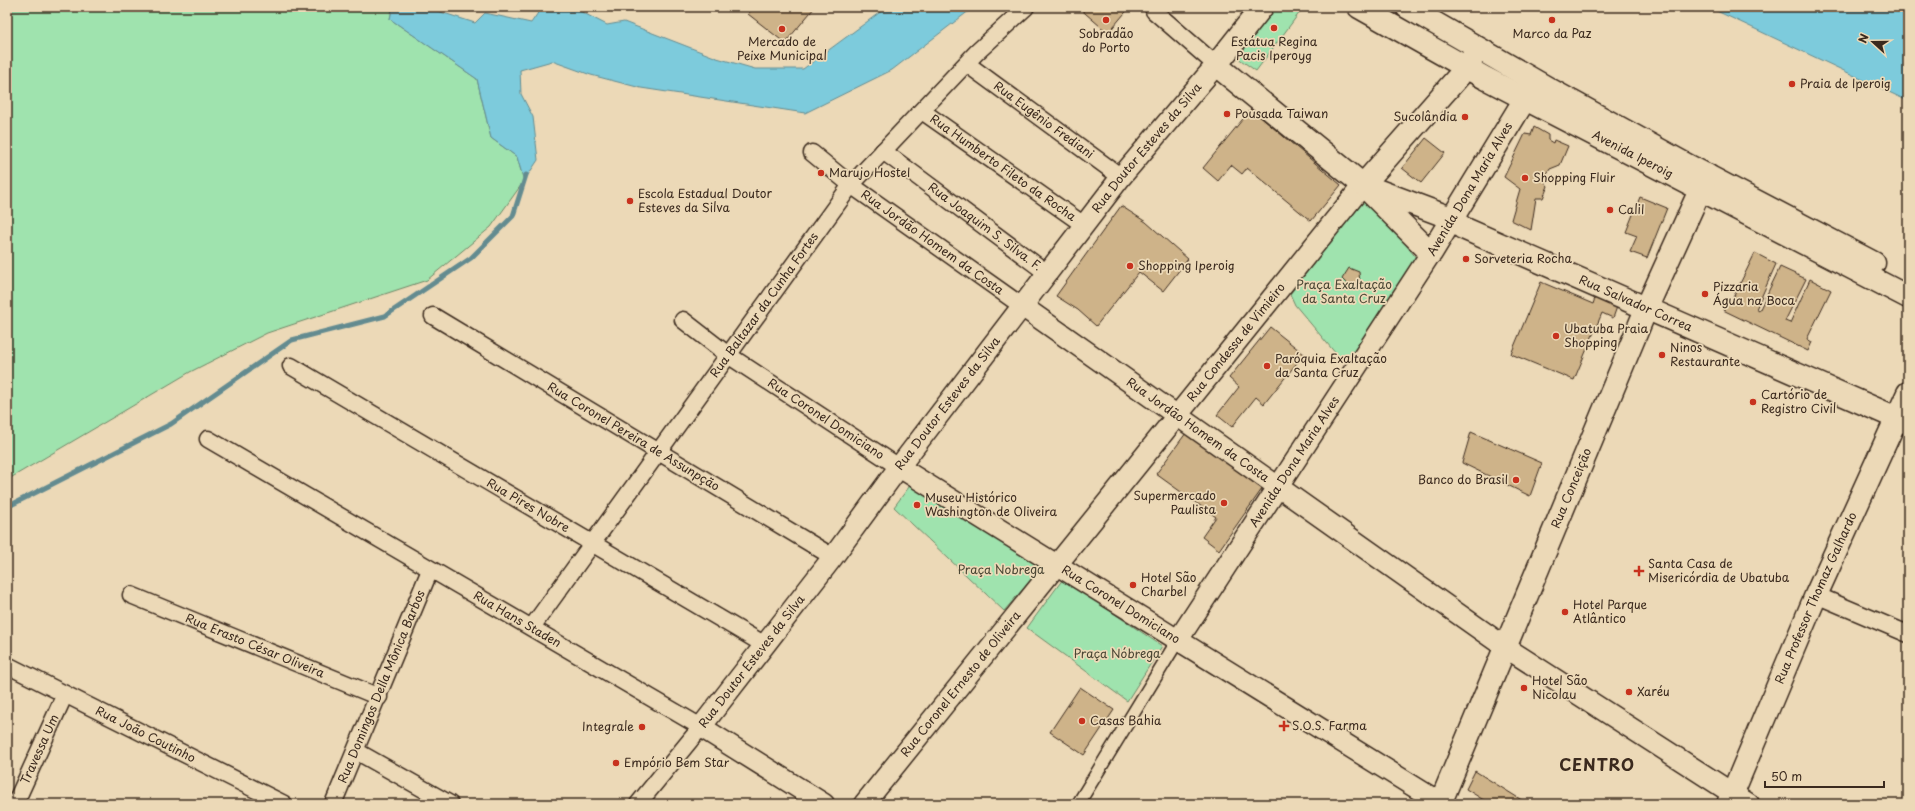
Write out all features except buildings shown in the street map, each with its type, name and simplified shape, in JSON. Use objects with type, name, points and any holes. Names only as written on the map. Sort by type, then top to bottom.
[{"type":"main road","name":"Rua Doutor Esteves da Silva","points":[[1216,65],[1262,7]]},
{"type":"main road","name":"Avenida Iperoig","points":[[1359,7],[1466,68],[1679,178],[1703,183],[1908,280]]},
{"type":"main road","name":"Avenida Iperoig","points":[[1407,7],[1703,183],[1908,297]]},
{"type":"main road","name":"Rua Condessa de Vimieiro","points":[[1363,185],[1466,68],[1478,48]]},
{"type":"main road","name":"Rua Salvador Correa","points":[[1216,65],[1363,185],[1431,253]]},
{"type":"main road","name":"Avenida Dona Maria Alves","points":[[1431,253],[1525,99]]},
{"type":"main road","name":"Rua Conceição","points":[[1440,804],[1647,307],[1703,183]]},
{"type":"main road","name":"Rua Salvador Correa","points":[[1363,185],[1451,218],[1464,228],[1903,420]]},
{"type":"main road","name":"Rua Professor Thomaz Galhardo","points":[[1737,800],[1816,595],[1903,420],[1908,393]]},
{"type":"street","name":"Rua Baltazar da Cunha Fortes","points":[[532,627],[851,185],[967,64],[976,52],[1026,7]]},
{"type":"street","name":"Rua Salvador Correa","points":[[1152,9],[1216,65]]},
{"type":"street","name":"Rua Eugênio Frediani","points":[[967,64],[1121,177]]},
{"type":"street","name":"Rua Doutor Esteves da Silva","points":[[638,804],[833,557],[899,466],[1121,177],[1216,65]]},
{"type":"street","name":"Rua Humberto Fileto da Rocha","points":[[922,111],[1084,225]]},
{"type":"street","name":"Rua Jordão Homem da Costa","points":[[812,152],[851,185],[1278,488],[1505,647],[1737,800]]},
{"type":"street","name":"Rua Joaquim S. Silva. F.","points":[[883,152],[1047,274]]},
{"type":"street","name":"Rua Condessa de Vimieiro","points":[[1057,565],[1363,185]]},
{"type":"street","name":"Avenida Dona Maria Alves","points":[[1078,804],[1178,640],[1431,253]]},
{"type":"street","name":"Rua Coronel Pereira de Assunpção","points":[[433,316],[833,557]]},
{"type":"street","name":"Rua Coronel Domiciano","points":[[683,320],[728,355],[899,466],[1440,804]]},
{"type":"street","name":"Rua Pires Nobre","points":[[291,366],[765,645]]},
{"type":"street","name":"Rua Hans Staden","points":[[208,439],[430,570],[532,627],[701,726],[824,804]]},
{"type":"street","name":"Rua Coronel Ernesto de Oliveira","points":[[864,804],[1057,565]]},
{"type":"street","name":"Rua Domingos Della Mônica Barbos","points":[[333,804],[379,697],[430,570]]},
{"type":"street","name":"Rua Erasto César Oliveira","points":[[131,595],[379,697]]},
{"type":"street","points":[[1816,595],[1908,634]]},
{"type":"street","name":"Rua João Coutinho","points":[[7,665],[284,804]]},
{"type":"street","name":"Travessa Um","points":[[15,804],[64,694]]},
{"type":"street","points":[[356,751],[450,804]]},
{"type":"green space","points":[[7,7],[389,7],[392,10],[390,19],[477,79],[491,138],[517,157],[524,181],[491,227],[427,280],[267,333],[190,372],[7,480]]},
{"type":"green space","points":[[1275,7],[1294,7],[1300,12],[1256,71],[1238,58]]},
{"type":"green space","name":"Praça Exaltação da Santa Cruz","points":[[1361,202],[1373,202],[1417,259],[1349,359],[1342,361],[1295,305],[1290,294]]},
{"type":"green space","name":"Praça Nobrega","points":[[912,483],[1045,564],[1004,611],[894,507]]},
{"type":"green space","name":"Praça Nóbrega","points":[[1063,579],[1162,646],[1127,701],[1027,628]]},
{"type":"water","points":[[389,7],[425,7],[475,23],[485,13],[531,23],[542,7],[572,7],[607,25],[624,22],[717,58],[755,69],[803,69],[887,7],[974,7],[892,70],[805,113],[641,88],[591,75],[552,61],[520,70],[521,94],[533,117],[538,160],[524,181],[517,157],[491,138],[477,79],[390,19],[392,10]]},
{"type":"water","points":[[1708,7],[1908,7],[1908,101],[1736,20]]},
{"type":"waterway","points":[[7,507],[171,424],[292,340],[385,316],[471,258],[513,216],[526,175]]},
{"type":"place","name":"Sobradão do Porto","points":[[1106,20]]},
{"type":"place","name":"Marco da Paz","points":[[1552,20]]},
{"type":"place","name":"Estátua Regina Pacis Iperoyg","points":[[1274,28]]},
{"type":"place","name":"Mercado de Peixe Municipal","points":[[782,29]]},
{"type":"place","name":"Praia de Iperoig","points":[[1792,84]]},
{"type":"place","name":"Pousada Taiwan","points":[[1227,114]]},
{"type":"place","name":"Sucolândia","points":[[1465,117]]},
{"type":"place","name":"Marujo Hostel","points":[[821,173]]},
{"type":"place","name":"Shopping Fluir","points":[[1525,178]]},
{"type":"place","name":"Escola Estadual Doutor Esteves da Silva","points":[[630,201]]},
{"type":"place","name":"Calil","points":[[1610,210]]},
{"type":"place","name":"Sorveteria Rocha","points":[[1466,259]]},
{"type":"place","name":"Shopping Iperoig","points":[[1130,266]]},
{"type":"place","name":"Pizzaria Água na Boca","points":[[1705,294]]},
{"type":"place","name":"Ubatuba Praia Shopping","points":[[1556,336]]},
{"type":"place","name":"Ninos Restaurante","points":[[1662,355]]},
{"type":"place","name":"Paróquia Exaltação da Santa Cruz","points":[[1267,366]]},
{"type":"place","name":"Cartório de Registro Civil","points":[[1753,402]]},
{"type":"place","name":"Banco do Brasil","points":[[1516,480]]},
{"type":"place","name":"Supermercado Paulista","points":[[1224,503]]},
{"type":"place","name":"Museu Histórico Washington de Oliveira","points":[[917,505]]},
{"type":"place","name":"Santa Casa de Misericórdia de Ubatuba","points":[[1639,571]]},
{"type":"place","name":"Hotel São Charbel","points":[[1133,585]]},
{"type":"place","name":"Hotel Parque Atlântico","points":[[1565,612]]},
{"type":"place","name":"Hotel São Nicolau","points":[[1524,688]]},
{"type":"place","name":"Xaréu","points":[[1629,692]]},
{"type":"place","name":"Casas Bahia","points":[[1082,721]]},
{"type":"place","name":"S.O.S. Farma","points":[[1284,726]]},
{"type":"place","name":"Integrale","points":[[642,727]]},
{"type":"place","name":"Empório Bem Star","points":[[616,763]]},
{"type":"district","name":"CENTRO","points":[[1597,765]]}]
